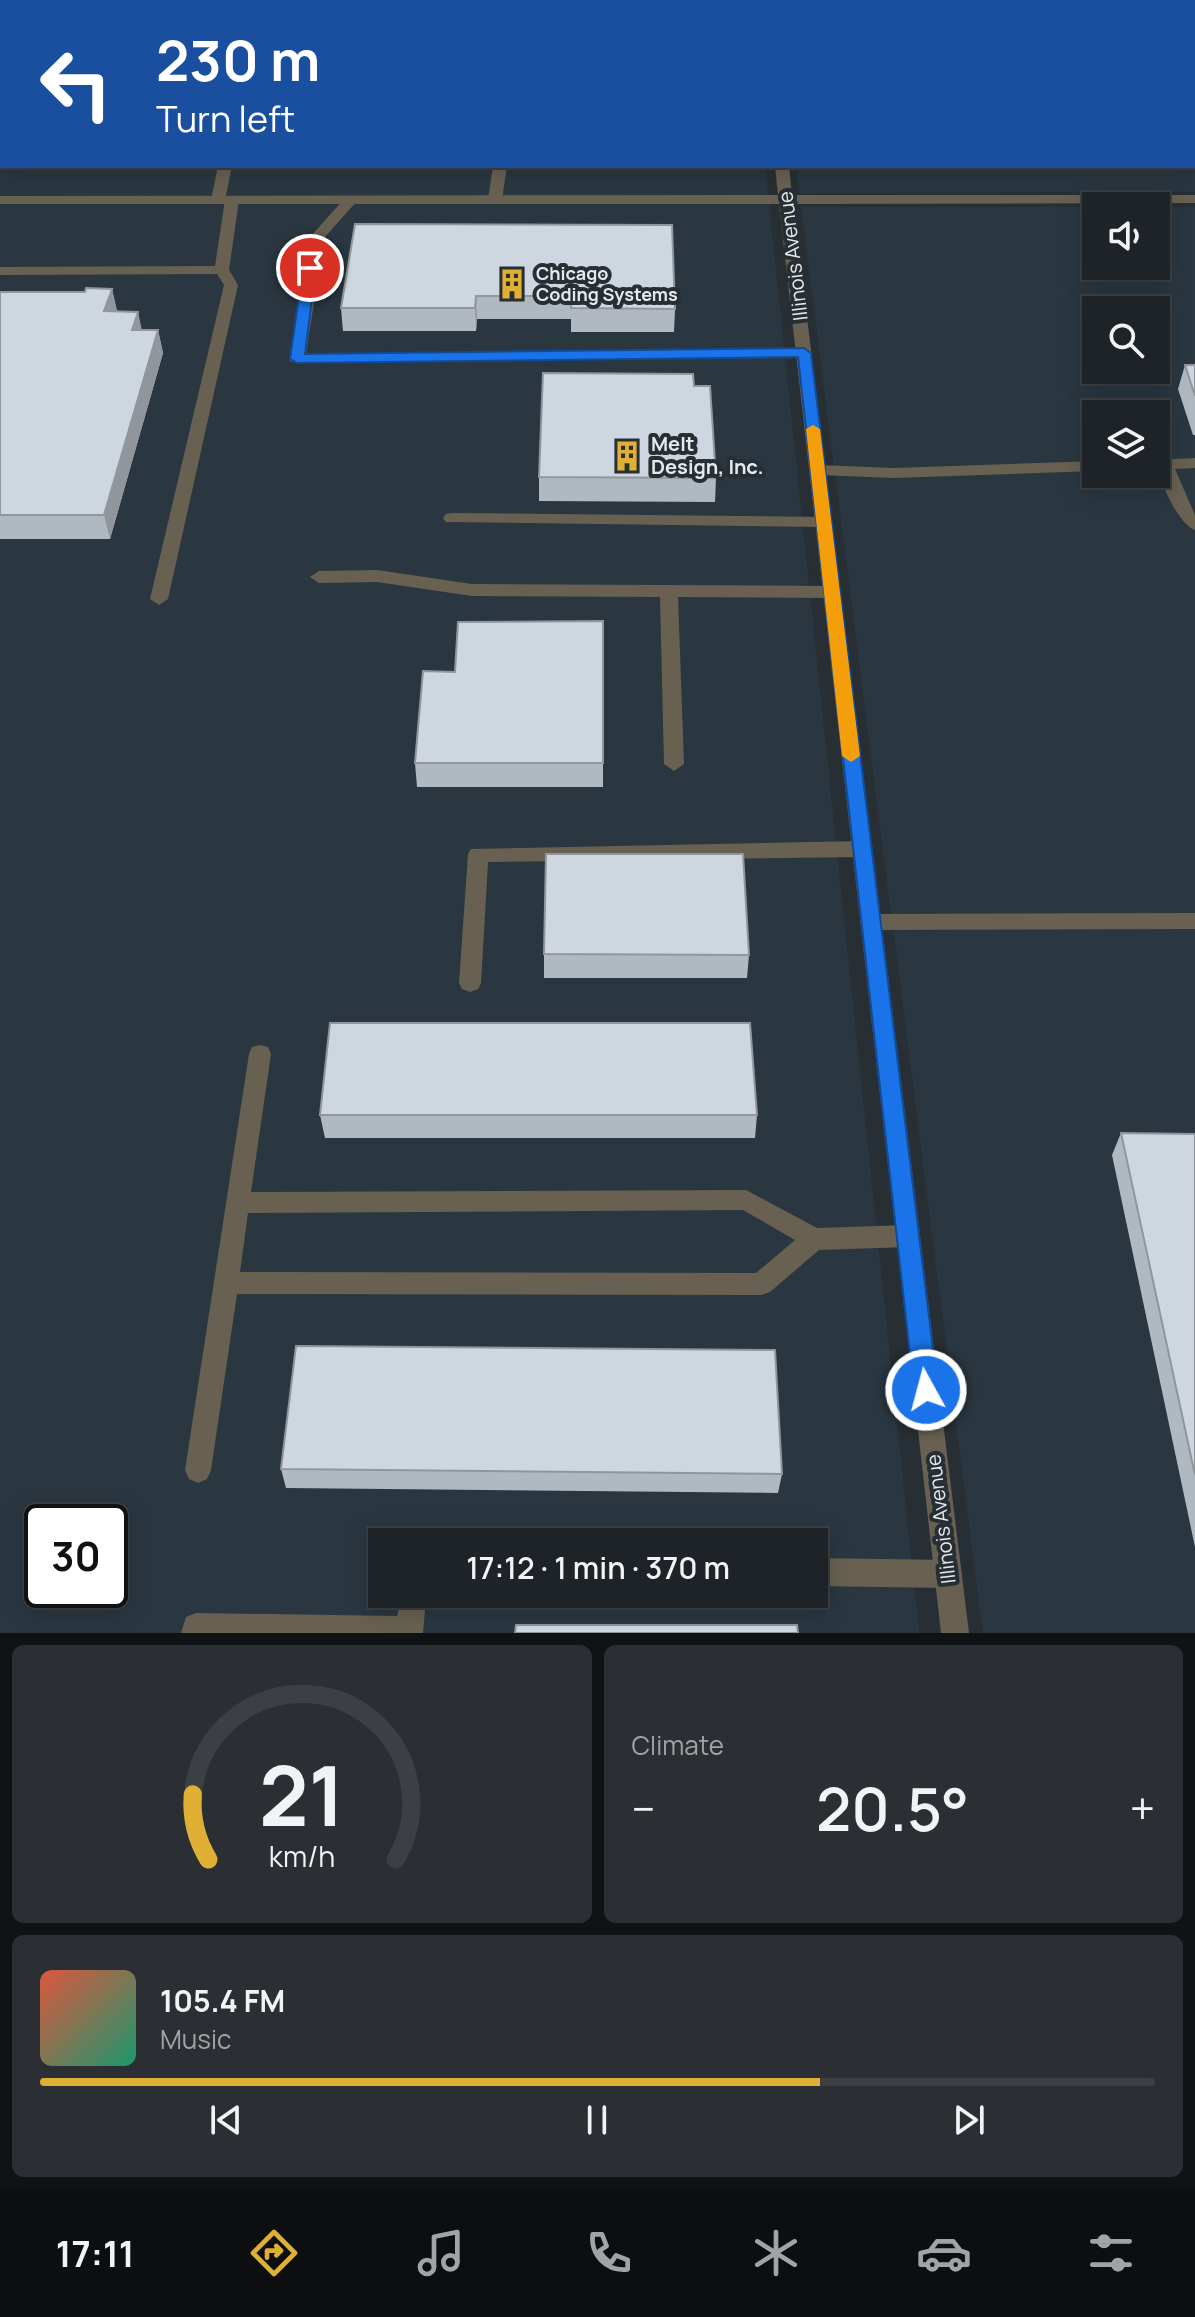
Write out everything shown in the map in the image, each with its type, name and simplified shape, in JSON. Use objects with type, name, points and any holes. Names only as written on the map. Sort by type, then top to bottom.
[{"type":"street","points":[[159,599],[231,285],[222,270],[225,168]]},
{"type":"street","points":[[495,200],[500,168]]},
{"type":"street","name":"Illinois Avenue","points":[[782,168],[955,1633]]},
{"type":"street","points":[[0,200],[1195,199]]},
{"type":"street","points":[[351,200],[317,237],[297,359],[804,353]]},
{"type":"street","points":[[0,271],[222,270]]},
{"type":"street","points":[[1170,464],[1195,463]]},
{"type":"street","points":[[818,470],[894,473],[1082,466]]},
{"type":"street","points":[[1170,484],[1186,516],[1195,525]]},
{"type":"street","points":[[452,518],[824,522]]},
{"type":"street","points":[[319,577],[377,576],[472,590],[832,592]]},
{"type":"street","points":[[669,591],[674,764]]},
{"type":"street","points":[[470,983],[478,854],[862,849]]},
{"type":"street","points":[[871,922],[1195,921]]},
{"type":"street","points":[[198,1470],[260,1054]]},
{"type":"street","points":[[238,1203],[746,1200],[814,1239],[908,1236]]},
{"type":"street","points":[[226,1283],[761,1284],[814,1239]]},
{"type":"street","points":[[828,1572],[948,1574]]},
{"type":"street","points":[[195,1633],[196,1627],[410,1632],[412,1608]]},
{"type":"shaded area","points":[[0,168],[765,168],[919,1633],[0,1633]]},
{"type":"shaded area","points":[[796,168],[1195,168],[1195,192],[800,193]]},
{"type":"shaded area","points":[[801,207],[1082,207],[1082,280],[1170,280],[1170,207],[1195,207],[1195,1633],[983,1633]]},
{"type":"building","name":"Chicago Coding Systems","points":[[355,224],[672,225],[675,309],[571,308],[572,296],[476,296],[475,308],[341,308]]},
{"type":"building","points":[[86,288],[112,289],[104,311],[138,312],[132,330],[158,330],[104,515],[0,515],[0,292],[85,292]]},
{"type":"building","points":[[1185,365],[1195,365],[1195,396]]},
{"type":"building","name":"Melt Design, Inc.","points":[[543,373],[693,374],[694,386],[710,386],[716,478],[539,477]]},
{"type":"building","points":[[603,621],[603,763],[415,763],[423,671],[455,672],[458,622]]},
{"type":"building","points":[[546,854],[743,854],[749,955],[544,954]]},
{"type":"building","points":[[330,1023],[750,1023],[757,1115],[320,1115]]},
{"type":"building","points":[[1121,1133],[1195,1134],[1195,1475]]},
{"type":"building","points":[[296,1346],[775,1350],[782,1474],[281,1469]]},
{"type":"building","points":[[516,1625],[797,1625],[798,1633],[515,1633]]},
{"type":"slow traffic","points":[[813,429],[851,756]]},
{"type":"place","name":"Chicago Coding Systems","points":[[512,284]]},
{"type":"place","name":"Melt Design, Inc.","points":[[627,456]]},
{"type":"route","points":[[310,268],[297,359],[804,353],[926,1390]]}]
